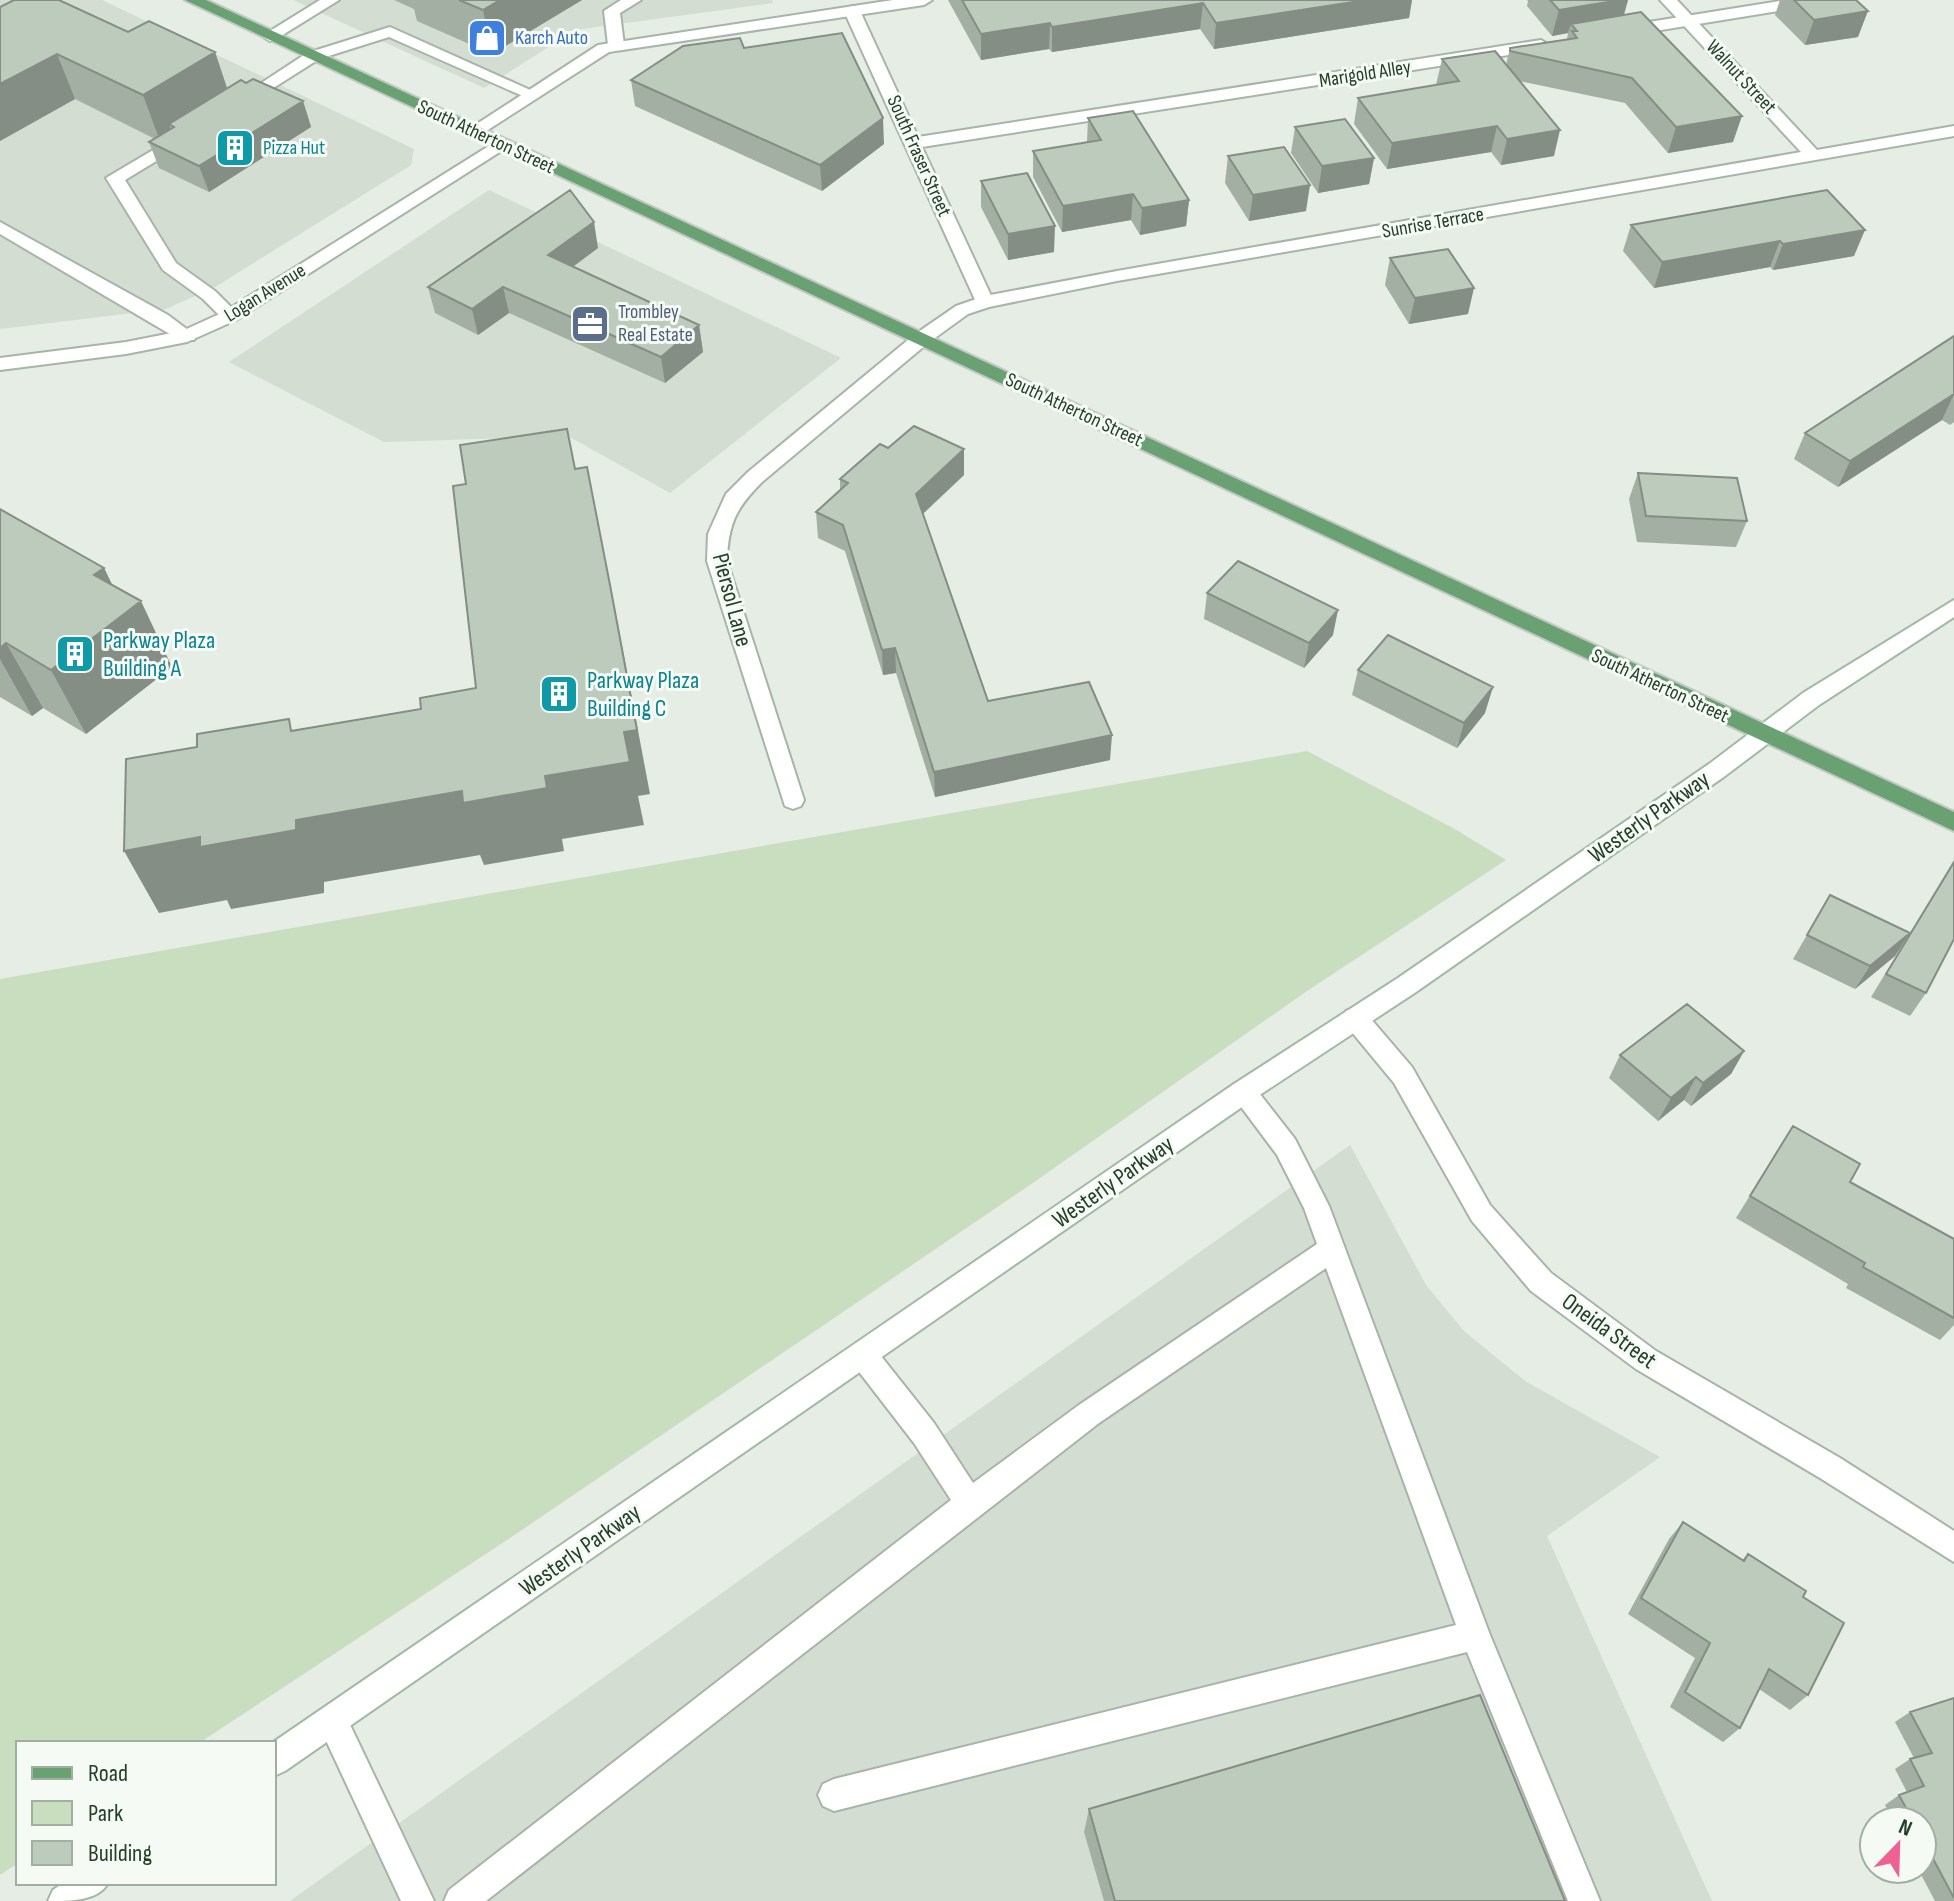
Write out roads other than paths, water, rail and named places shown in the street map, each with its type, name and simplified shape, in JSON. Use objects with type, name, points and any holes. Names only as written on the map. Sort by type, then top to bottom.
[{"type":"main road","name":"South Atherton Street","points":[[193,0],[1954,822]]},
{"type":"street","points":[[270,36],[331,0]]},
{"type":"street","points":[[616,45],[612,11],[633,0]]},
{"type":"street","points":[[474,131],[591,55],[616,45],[821,8],[852,11],[924,0]]},
{"type":"street","name":"Walnut Street","points":[[1668,0],[1813,155]]},
{"type":"street","points":[[1609,33],[1815,0]]},
{"type":"street","name":"South Fraser Street","points":[[852,11],[985,302]]},
{"type":"street","points":[[224,111],[313,56],[390,32],[531,94]]},
{"type":"street","name":"Marigold Alley","points":[[913,143],[1563,41]]},
{"type":"street","points":[[197,128],[115,178],[169,266],[209,295],[230,316]]},
{"type":"street","name":"Sunrise Terrace","points":[[921,339],[962,310],[985,302],[1954,131]]},
{"type":"street","name":"Logan Avenue","points":[[0,364],[126,348],[187,336],[230,316],[500,144]]},
{"type":"street","points":[[0,227],[187,336]]},
{"type":"street","name":"Piersol Lane","points":[[793,800],[717,561],[718,534],[733,499],[755,477],[921,339]]},
{"type":"street","name":"Westerly Parkway","points":[[276,1759],[1766,735],[1811,699],[1954,607]]},
{"type":"street","name":"Oneida Street","points":[[1355,1018],[1403,1075],[1481,1213],[1541,1282],[1646,1360],[1830,1468],[1954,1548]]},
{"type":"street","points":[[1243,1092],[1286,1147],[1316,1206],[1475,1635],[1584,1901]]},
{"type":"street","points":[[460,1901],[970,1503],[1089,1414],[1332,1249]]},
{"type":"street","points":[[863,1355],[924,1433],[970,1503]]},
{"type":"street","points":[[834,1795],[1475,1635]]},
{"type":"street","points":[[332,1721],[418,1901]]},
{"type":"street","points":[[64,1901],[89,1885]]},
{"type":"place","name":"Karch Auto","points":[[487,38]]},
{"type":"place","name":"Pizza Hut","points":[[235,148]]},
{"type":"place","name":"Trombley Real Estate","points":[[590,324]]},
{"type":"place","name":"Parkway Plaza Building A","points":[[75,654]]},
{"type":"place","name":"Parkway Plaza Building C","points":[[559,694]]}]
